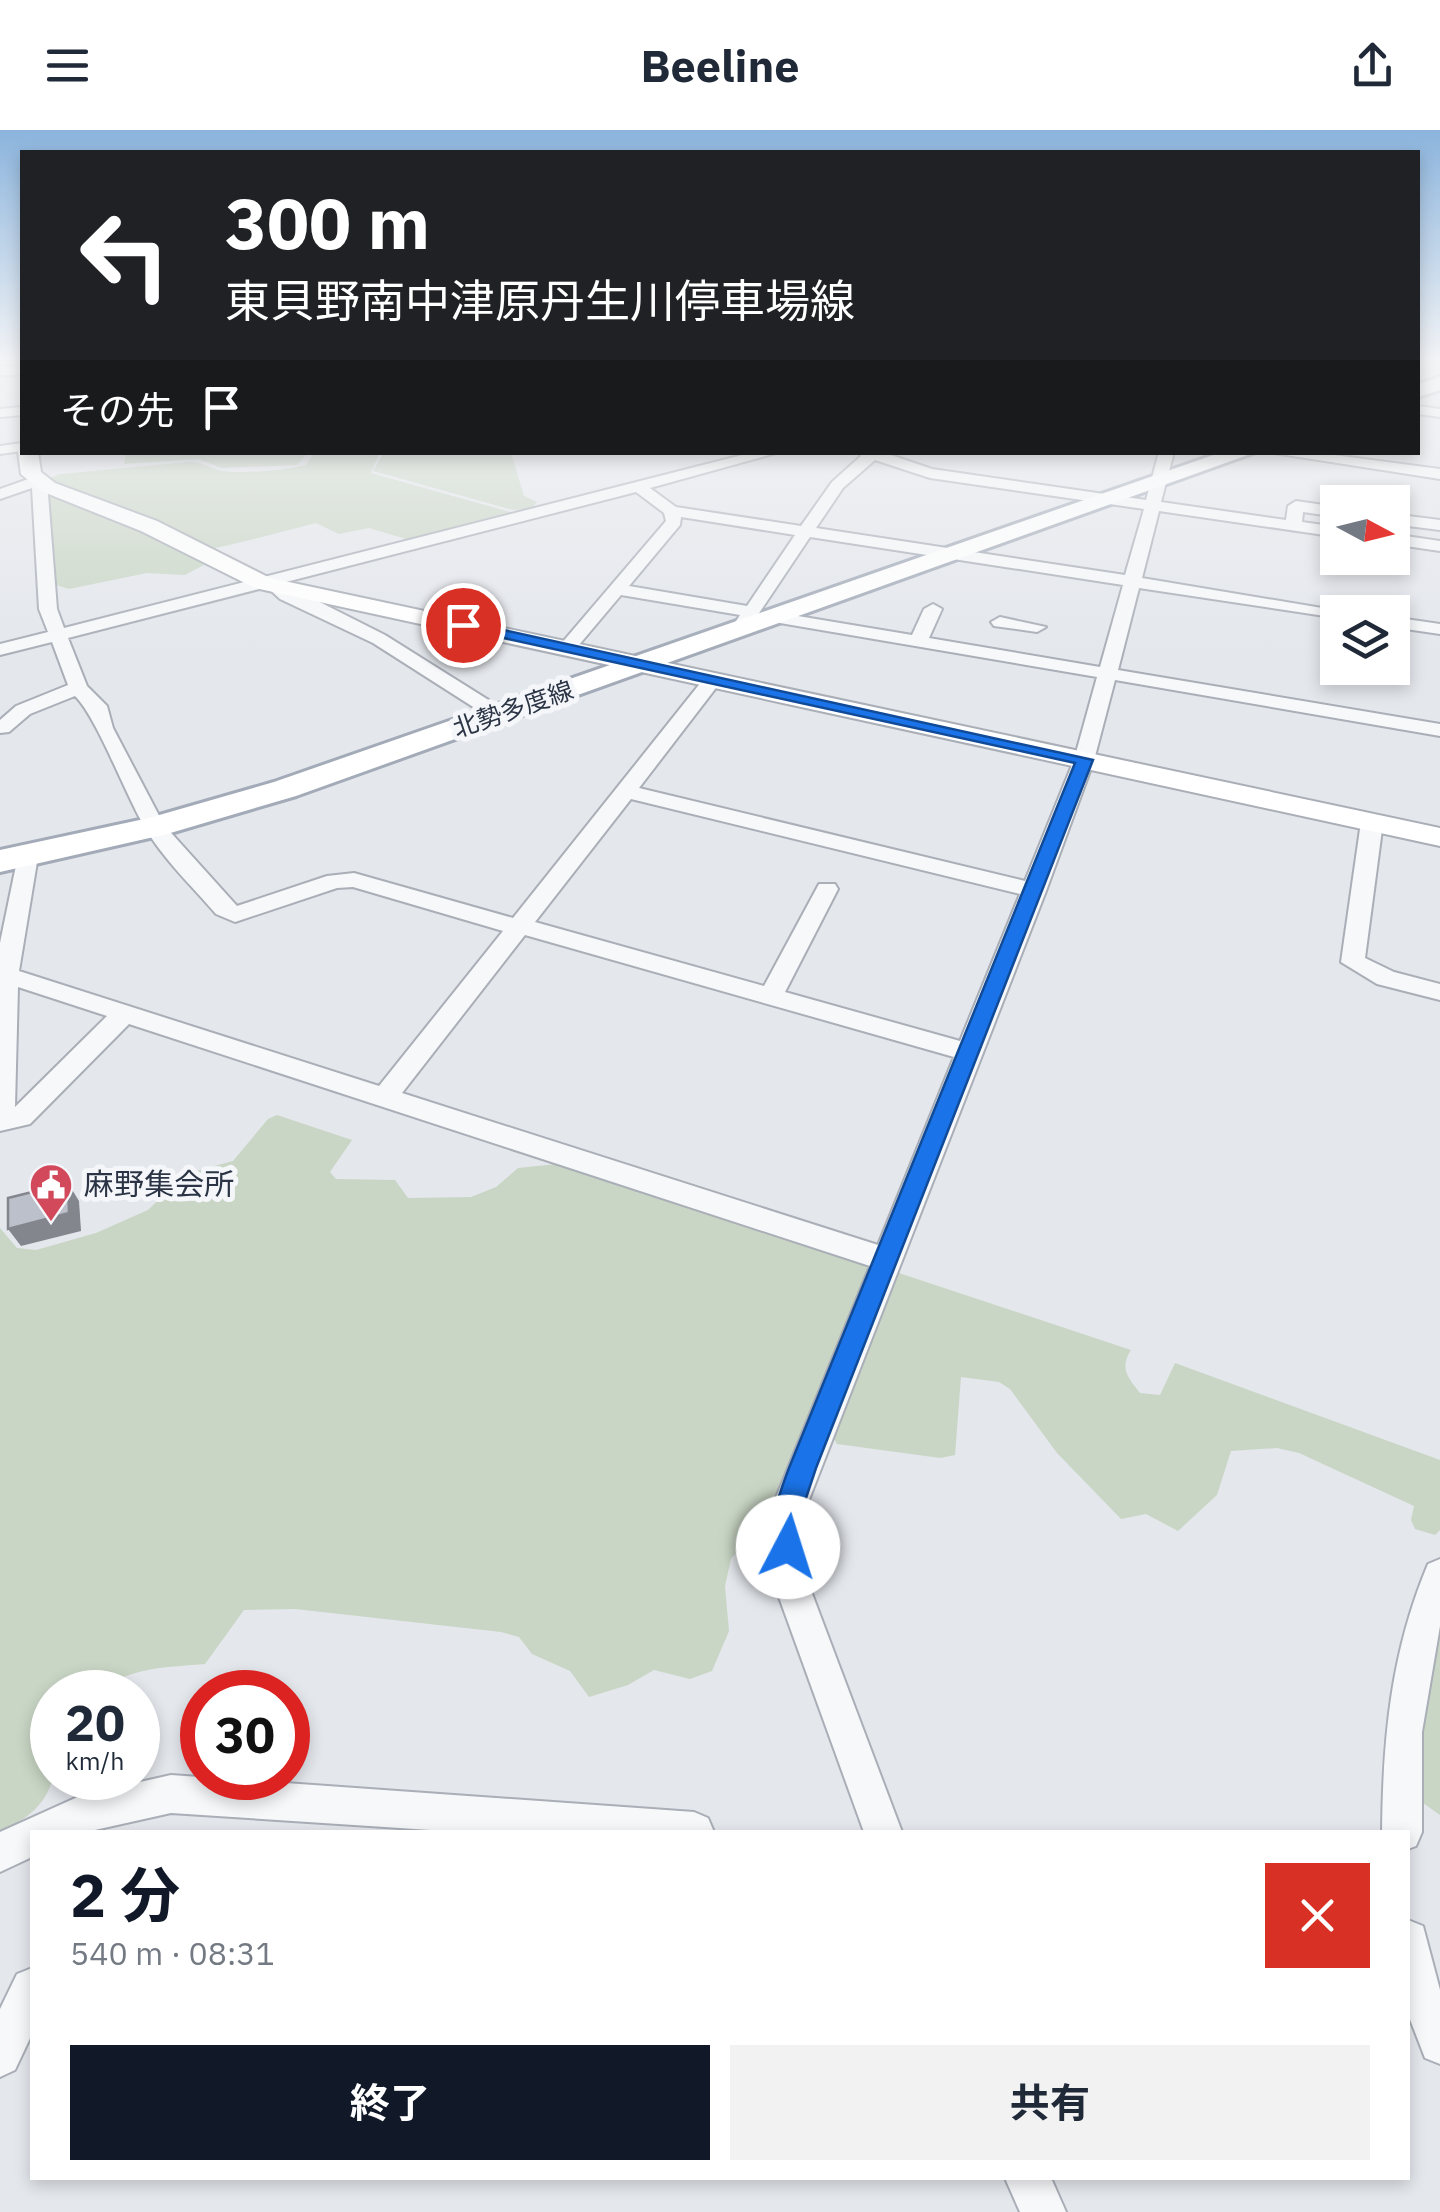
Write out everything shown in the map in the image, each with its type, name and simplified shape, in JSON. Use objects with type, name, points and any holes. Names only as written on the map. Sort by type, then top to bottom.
[{"type":"main road","points":[[29,460],[38,481],[148,526],[269,584],[1440,838]]},
{"type":"main road","name":"北勢多度線","points":[[13,858],[155,827],[285,789],[642,664],[755,620],[1111,500],[1157,494],[1228,460]]},
{"type":"street","points":[[0,650],[741,460]]},
{"type":"street","points":[[755,620],[806,532],[847,473],[862,460]]},
{"type":"street","points":[[888,460],[930,474],[1111,500]]},
{"type":"street","points":[[881,1830],[788,1575],[788,1510],[1084,760],[1165,460]]},
{"type":"street","points":[[1336,460],[1440,474]]},
{"type":"street","points":[[0,494],[38,481],[48,609],[78,688],[97,706],[103,728],[155,827],[224,909],[235,915],[335,881],[354,880],[970,1053]]},
{"type":"street","points":[[638,486],[670,511],[1320,611]]},
{"type":"street","points":[[1157,494],[1320,530]]},
{"type":"street","points":[[1294,526],[1296,506],[1320,509]]},
{"type":"street","points":[[567,648],[674,522],[670,511]]},
{"type":"street","points":[[1410,522],[1440,526]]},
{"type":"street","points":[[1410,542],[1440,546]]},
{"type":"street","points":[[269,584],[379,639],[499,714]]},
{"type":"street","points":[[618,589],[755,620],[918,641],[1440,730]]},
{"type":"street","points":[[918,641],[933,610]]},
{"type":"street","points":[[1008,656],[1018,625]]},
{"type":"street","points":[[1410,625],[1440,629]]},
{"type":"street","points":[[385,1097],[713,680]]},
{"type":"street","points":[[2,728],[24,710],[78,688]]},
{"type":"street","points":[[625,790],[1035,891]]},
{"type":"street","points":[[1372,822],[1354,962],[1386,978],[1440,992]]},
{"type":"street","points":[[13,858],[0,1050],[1,1120],[4,1123],[21,1116],[125,1013]]},
{"type":"street","points":[[770,996],[827,889]]},
{"type":"street","points":[[6,975],[886,1260]]},
{"type":"street","points":[[1402,1830],[1401,1731],[1407,1674],[1420,1623],[1440,1576]]},
{"type":"street","points":[[46,1830],[82,1814],[117,1818],[171,1794],[325,1802],[669,1830]]},
{"type":"street","points":[[0,1852],[30,1838]]},
{"type":"street","points":[[1417,1975],[1440,2043]]},
{"type":"street","points":[[0,2055],[30,1993]]},
{"type":"street","points":[[1029,2180],[1044,2212]]},
{"type":"green space","points":[[125,460],[182,460],[124,464]]},
{"type":"green space","points":[[202,460],[301,460],[297,465],[221,468]]},
{"type":"green space","points":[[309,460],[376,460],[371,473],[514,513],[413,541],[369,528],[339,534],[316,523],[210,549],[47,479],[61,474],[188,462],[248,472],[306,465]]},
{"type":"green space","points":[[380,460],[513,460],[524,496],[537,502],[531,509],[513,510],[373,471]]},
{"type":"green space","points":[[42,490],[211,561],[185,575],[147,573],[69,589],[53,584]]},
{"type":"green space","points":[[277,1115],[352,1140],[330,1172],[336,1179],[395,1180],[408,1198],[471,1197],[496,1187],[518,1168],[567,1163],[864,1259],[871,1270],[792,1455],[778,1501],[731,1559],[725,1586],[729,1631],[712,1671],[690,1679],[654,1670],[628,1685],[589,1697],[570,1671],[532,1654],[519,1637],[501,1632],[295,1609],[244,1610],[205,1664],[152,1670],[30,1670],[30,1800],[42,1800],[23,1819],[0,1832],[0,1228],[17,1248],[36,1250],[96,1233],[148,1210],[185,1174],[233,1161],[268,1119]]},
{"type":"green space","points":[[896,1272],[1131,1350],[1125,1368],[1140,1393],[1160,1395],[1175,1363],[1440,1460],[1440,1530],[1435,1535],[1415,1529],[1411,1520],[1414,1506],[1299,1453],[1277,1448],[1231,1451],[1217,1495],[1178,1531],[1146,1514],[1121,1519],[1057,1453],[1010,1389],[999,1382],[961,1377],[955,1455],[940,1458],[837,1444],[833,1437]]},
{"type":"green space","points":[[1440,1606],[1440,1815],[1416,1798],[1414,1752]]},
{"type":"building","points":[[68,1183],[69,1213],[8,1229],[8,1198]]},
{"type":"place","name":"麻野集会所","points":[[51,1223]]},
{"type":"route","points":[[463,625],[1084,760],[802,1468],[788,1510],[788,1547]]}]
